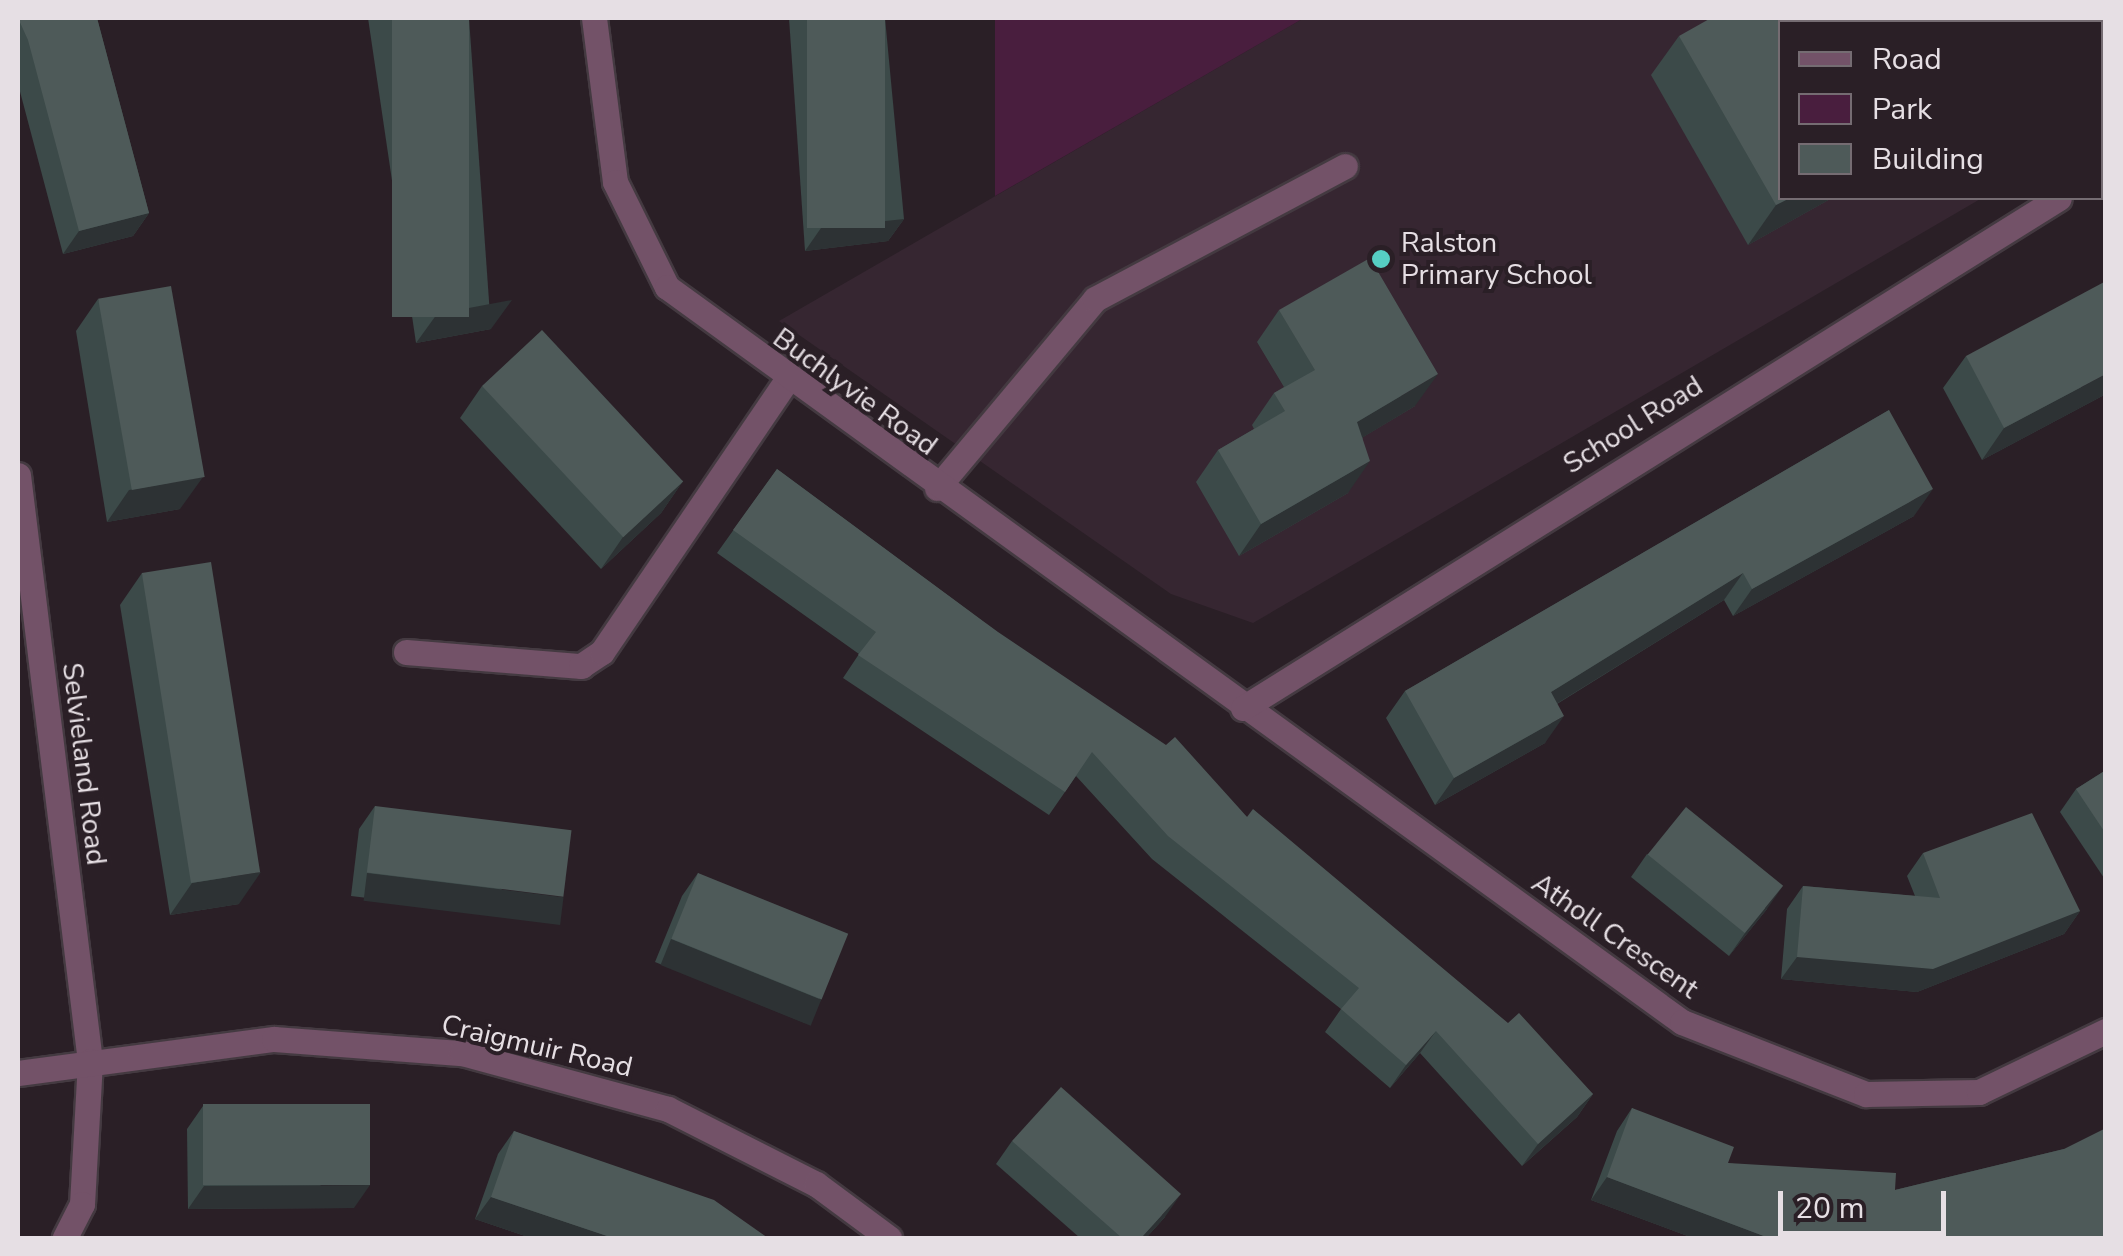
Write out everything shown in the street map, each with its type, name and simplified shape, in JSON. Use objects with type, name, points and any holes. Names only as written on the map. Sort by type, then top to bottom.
[{"type":"street","name":"Buchlyvie Road","points":[[594,18],[615,182],[667,288],[787,380],[1243,708]]},
{"type":"street","points":[[937,488],[1095,299],[1346,166]]},
{"type":"street","name":"School Road","points":[[1243,708],[2055,200]]},
{"type":"street","points":[[406,652],[581,666],[602,652],[787,380]]},
{"type":"street","name":"Selvieland Road","points":[[18,475],[90,1061],[82,1204],[65,1238]]},
{"type":"street","name":"Atholl Crescent","points":[[1243,708],[1682,1022],[1866,1094],[1979,1092],[2106,1031]]},
{"type":"street","name":"Craigmuir Road","points":[[18,1073],[274,1039],[462,1054],[668,1108],[816,1184],[889,1238]]},
{"type":"shaded area","name":"Ralston Primary School","points":[[1304,18],[2105,18],[2106,125],[2103,20],[1778,20],[1778,200],[1979,200],[1253,623],[1171,594],[779,321]]},
{"type":"green space","points":[[995,18],[1304,18],[995,196]]},
{"type":"building","points":[[18,18],[97,18],[149,213],[79,231],[28,40]]},
{"type":"building","points":[[392,18],[469,18],[469,317],[392,317]]},
{"type":"building","points":[[807,18],[885,18],[885,228],[807,228]]},
{"type":"building","points":[[1711,18],[1924,20],[1778,20],[1778,200],[1786,200],[1776,205],[1679,36]]},
{"type":"building","points":[[1370,258],[1438,374],[1357,422],[1370,461],[1261,524],[1218,450],[1285,411],[1274,393],[1315,370],[1279,310]]},
{"type":"building","points":[[2106,281],[2106,374],[2004,428],[1966,356]]},
{"type":"building","points":[[171,286],[205,477],[132,490],[98,299]]},
{"type":"building","points":[[542,330],[683,481],[623,537],[482,386]]},
{"type":"building","points":[[1889,410],[1933,489],[1752,589],[1743,573],[1551,692],[1564,716],[1454,778],[1405,691]]},
{"type":"building","points":[[777,469],[998,632],[1166,745],[1175,737],[1247,817],[1253,809],[1508,1023],[1519,1013],[1593,1094],[1538,1144],[1436,1031],[1406,1065],[1341,1009],[1359,988],[1168,836],[1092,752],[1065,792],[858,655],[876,632],[733,530]]},
{"type":"building","points":[[211,562],[260,872],[191,883],[142,573]]},
{"type":"building","points":[[2106,770],[2106,834],[2076,789]]},
{"type":"building","points":[[375,806],[572,830],[563,897],[367,873]]},
{"type":"building","points":[[1686,807],[1783,886],[1745,933],[1648,854]]},
{"type":"building","points":[[2032,813],[2080,911],[1933,969],[1797,957],[1803,886],[1940,898],[1923,853]]},
{"type":"building","points":[[698,873],[848,934],[822,1000],[671,939]]},
{"type":"building","points":[[1061,1087],[1181,1194],[1141,1238],[1122,1238],[1012,1141]]},
{"type":"building","points":[[203,1104],[370,1104],[370,1185],[203,1185]]},
{"type":"building","points":[[1632,1108],[1734,1147],[1728,1163],[1896,1173],[1895,1190],[2064,1149],[2106,1128],[2106,1238],[1880,1238],[1831,1233],[1831,1238],[1769,1238],[1607,1177]]},
{"type":"building","points":[[514,1131],[714,1200],[768,1238],[613,1238],[491,1197]]},
{"type":"place","name":"Ralston Primary School","points":[[1381,259]]}]
